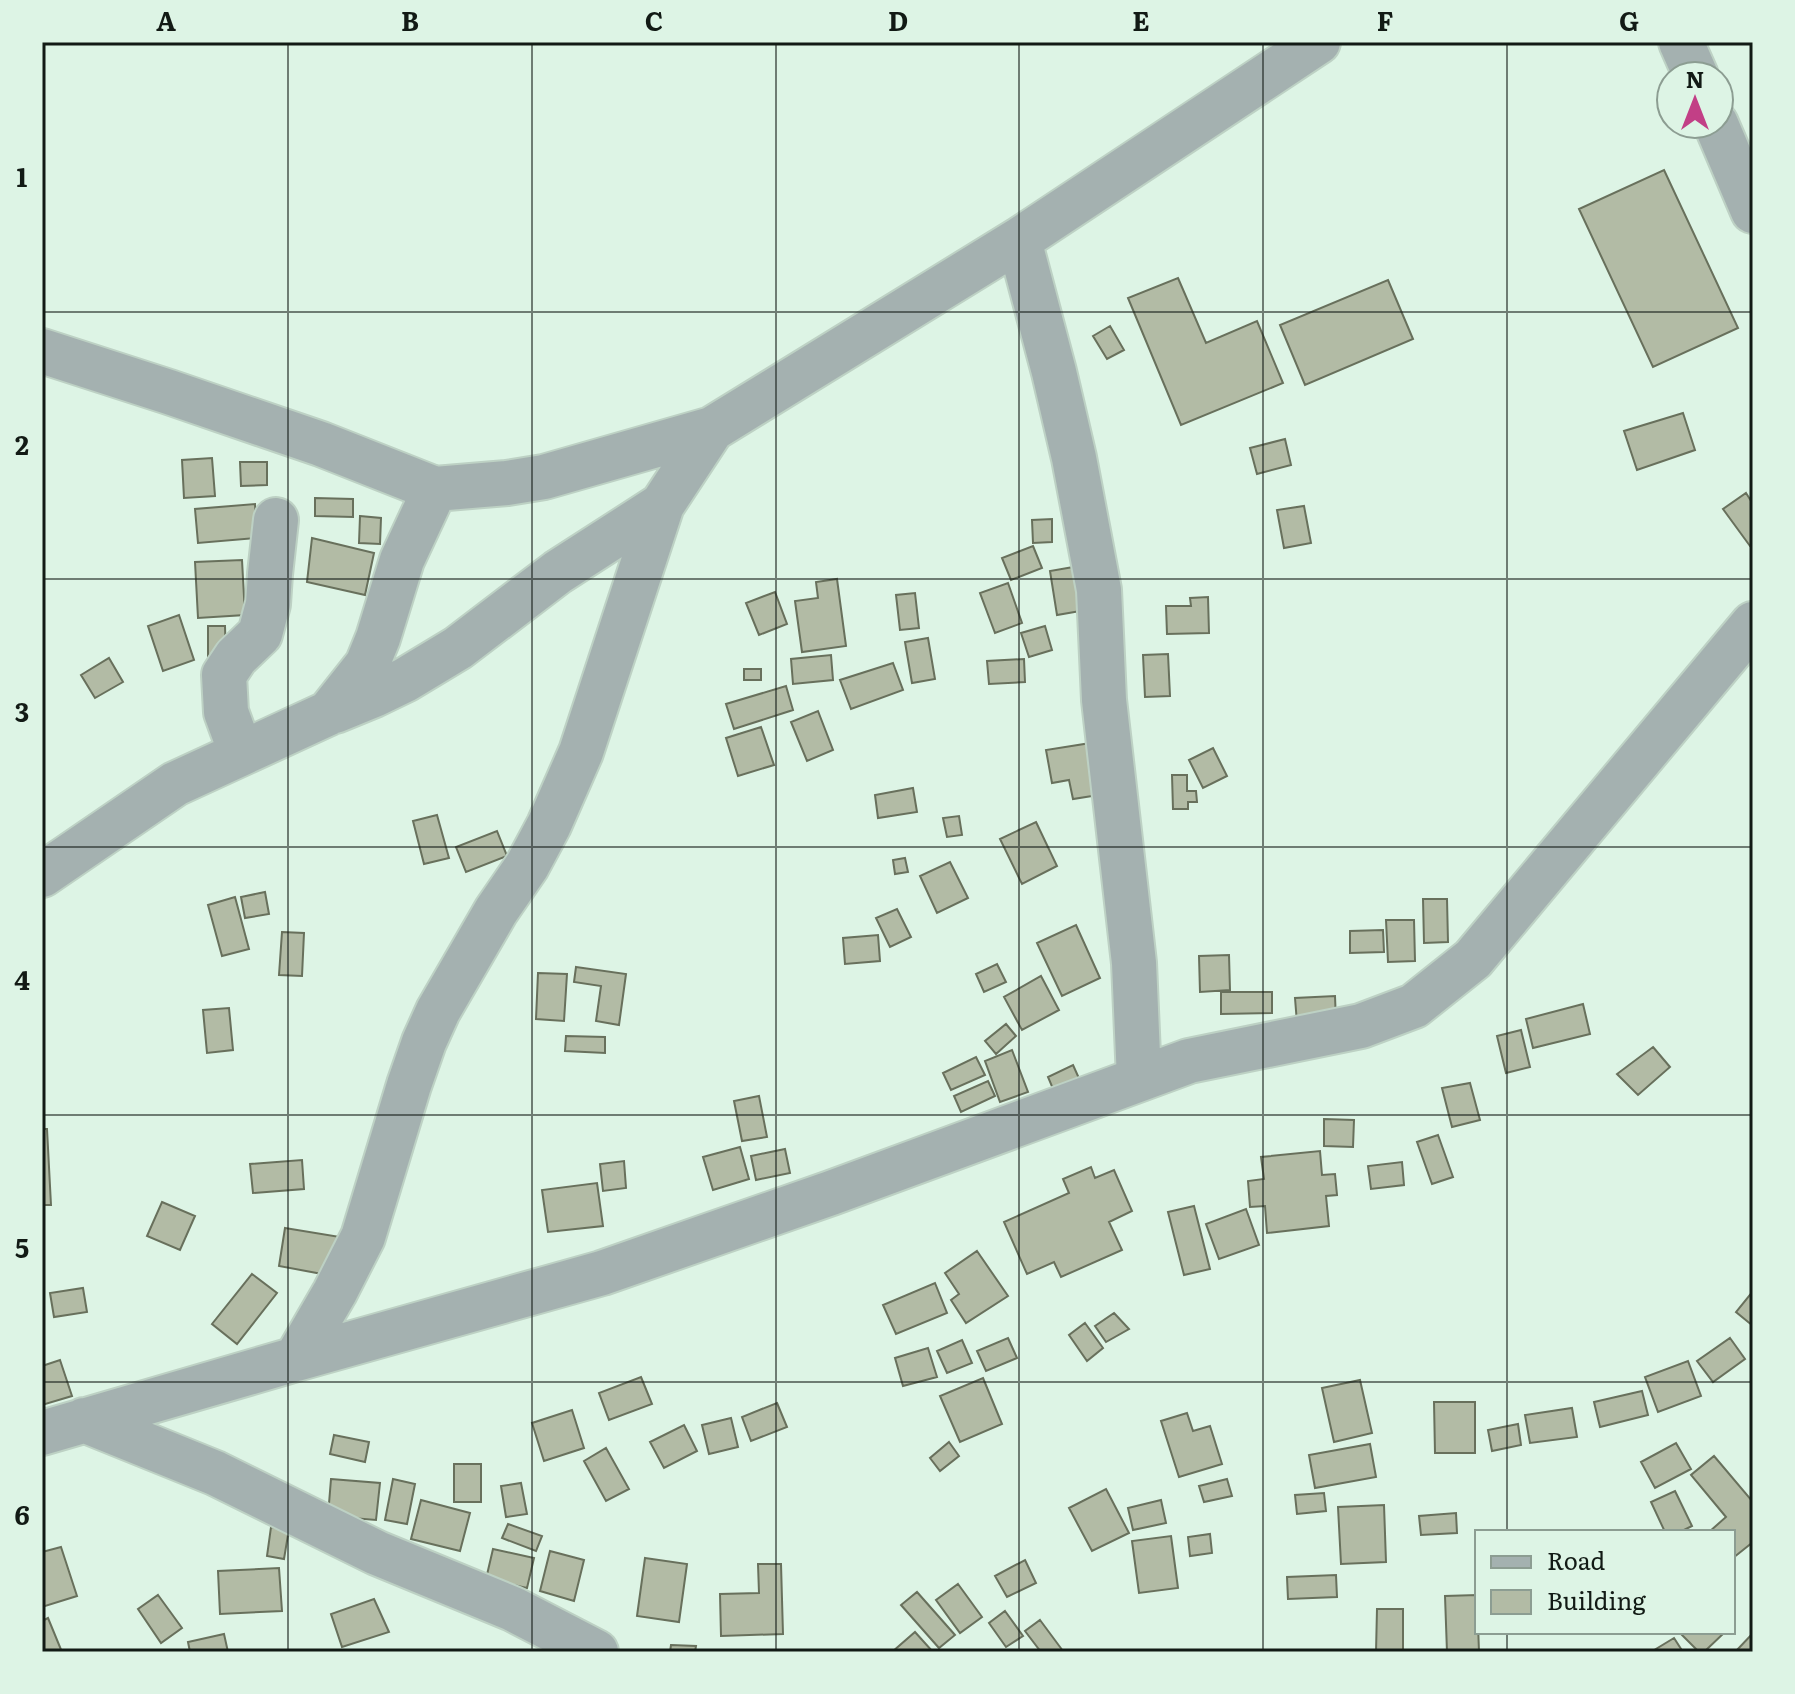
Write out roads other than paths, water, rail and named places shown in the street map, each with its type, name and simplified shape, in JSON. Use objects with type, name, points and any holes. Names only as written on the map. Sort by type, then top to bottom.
[{"type":"street","points":[[42,351],[321,444],[435,489],[544,477],[712,429],[1019,240],[1318,42]]},
{"type":"street","points":[[1723,140],[1753,211]]},
{"type":"street","points":[[1019,240],[1074,458],[1099,590],[1104,700],[1134,963],[1139,1079]]},
{"type":"street","points":[[296,1359],[363,1237],[409,1085],[438,1011],[489,922],[527,866],[581,752],[662,505],[712,429]]},
{"type":"street","points":[[329,713],[367,665],[402,560],[435,489]]},
{"type":"street","points":[[42,875],[175,784],[385,690],[458,648],[558,572],[662,505]]},
{"type":"street","points":[[241,753],[226,712],[224,675],[236,657],[260,634],[268,604],[276,520]]},
{"type":"street","points":[[42,1433],[602,1273],[831,1193],[1189,1061],[1361,1026],[1414,1006],[1473,959],[1753,624]]},
{"type":"street","points":[[84,1420],[215,1473],[377,1553],[513,1609],[596,1652]]}]
